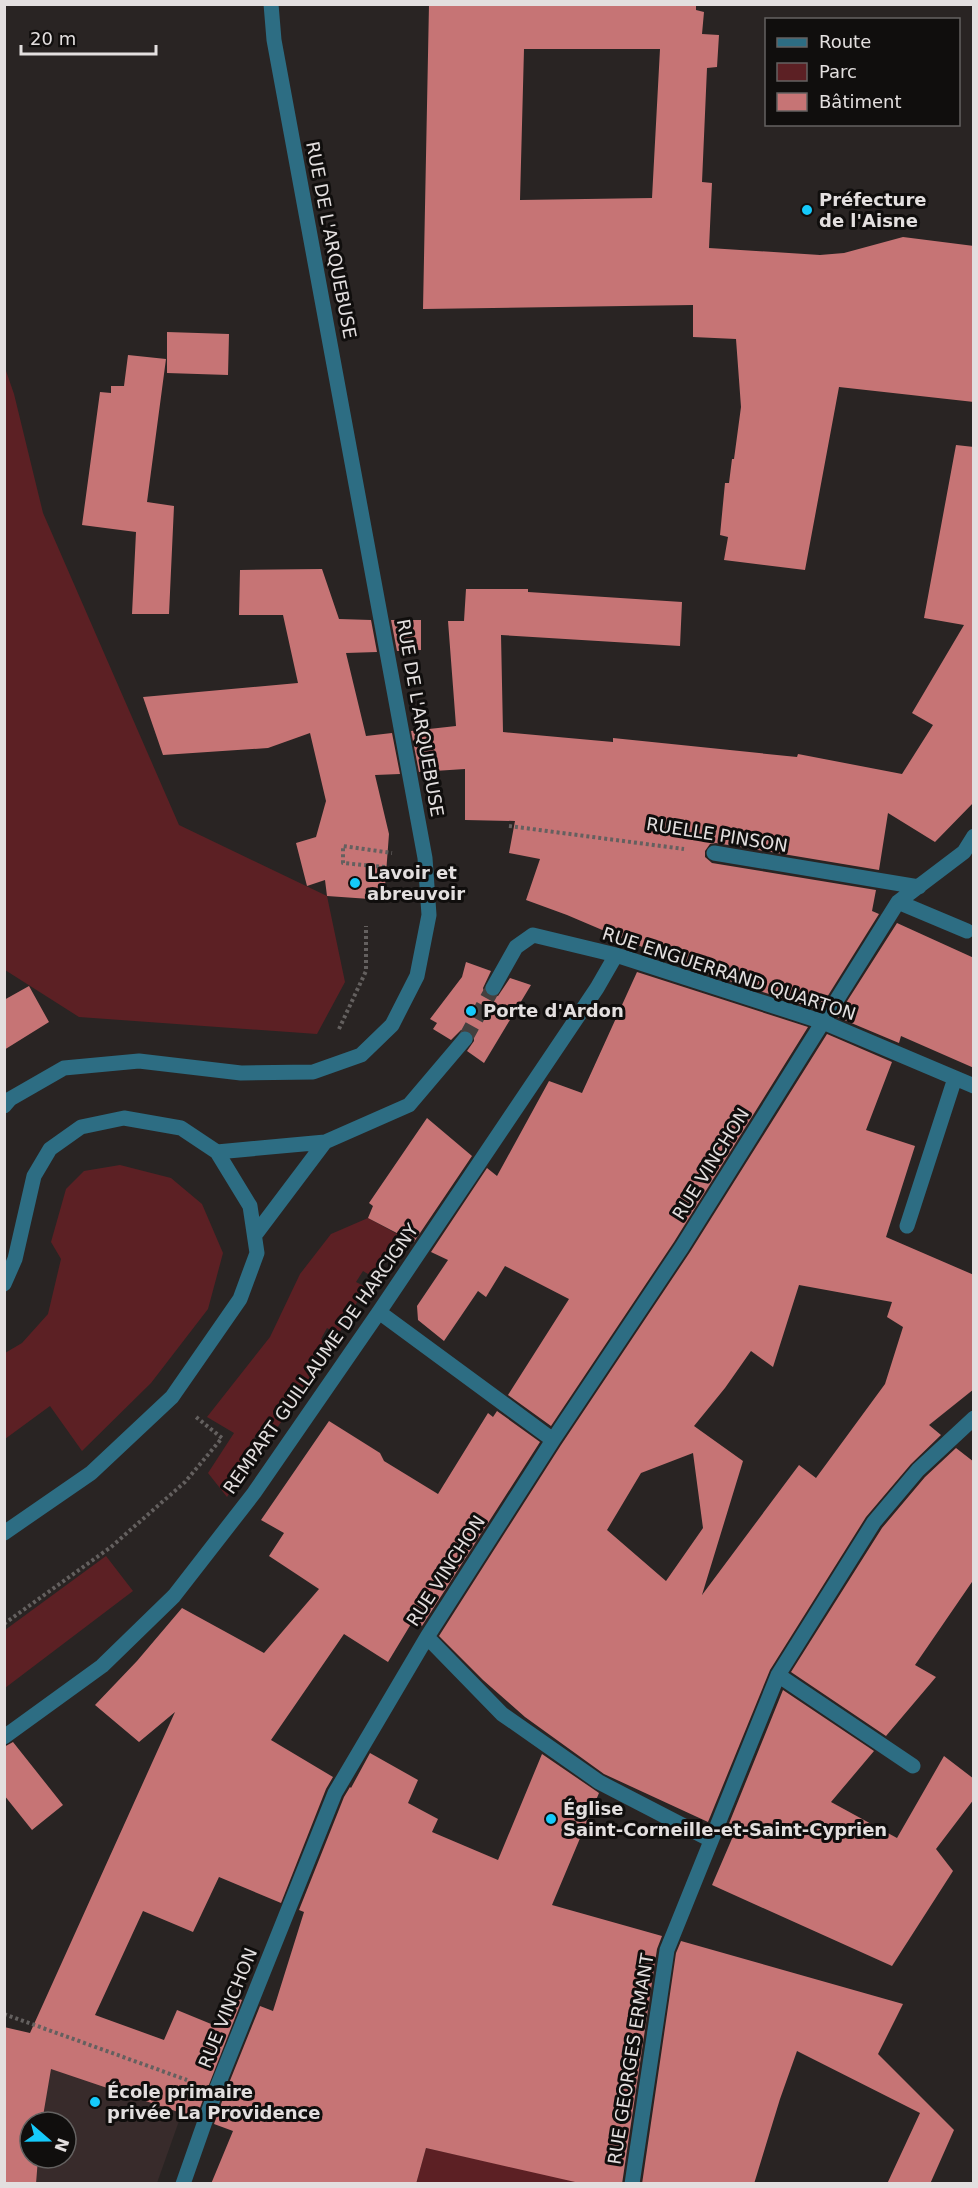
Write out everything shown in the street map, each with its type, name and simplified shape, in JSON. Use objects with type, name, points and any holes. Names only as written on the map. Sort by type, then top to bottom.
[{"type":"street","name":"RUE DE L'ARQUEBUSE","points":[[4,1106],[10,1099],[64,1068],[139,1061],[241,1073],[313,1072],[361,1055],[392,1024],[417,976],[429,915],[425,858],[274,40],[271,4]]},
{"type":"street","points":[[898,902],[964,852],[974,836]]},
{"type":"street","name":"RUELLE PINSON","points":[[714,853],[919,887]]},
{"type":"street","points":[[898,902],[967,931]]},
{"type":"street","name":"RUE VINCHON","points":[[183,2184],[216,2090],[334,1793],[427,1636],[553,1440],[682,1247],[898,902]]},
{"type":"street","name":"RUE ENGUERRAND QUARTON","points":[[494,988],[516,947],[533,935],[616,955],[823,1023],[974,1086]]},
{"type":"street","name":"REMPART GUILLAUME DE HARCIGNY","points":[[4,1737],[102,1666],[174,1596],[254,1493],[379,1312],[597,988],[616,955]]},
{"type":"street","points":[[218,1152],[325,1143],[409,1105],[465,1039]]},
{"type":"street","points":[[907,1227],[955,1078]]},
{"type":"street","points":[[4,1284],[15,1259],[34,1176],[50,1149],[81,1127],[123,1118],[181,1128],[218,1152],[250,1206],[257,1253],[240,1299],[172,1397],[91,1473],[4,1533]]},
{"type":"street","points":[[255,1235],[325,1143]]},
{"type":"street","points":[[379,1312],[553,1440]]},
{"type":"street","name":"RUE GEORGES ERMANT","points":[[632,2184],[667,1950],[778,1675],[874,1522],[918,1470],[974,1418]]},
{"type":"street","points":[[427,1636],[502,1714],[599,1782],[711,1840]]},
{"type":"street","points":[[778,1675],[913,1766]]},
{"type":"path","name":"RUELLE PINSON","points":[[509,826],[714,853]]},
{"type":"path","points":[[355,848],[343,846],[343,863],[386,867]]},
{"type":"path","points":[[361,1055],[338,1028],[366,971],[366,926]]},
{"type":"path","points":[[4,1624],[111,1547],[185,1482],[222,1438],[172,1397]]},
{"type":"path","points":[[4,2013],[216,2090]]},
{"type":"shaded area","name":"École primaire privée La Providence","points":[[11,2031],[190,2090],[157,2183],[5,2183]]},
{"type":"green space","points":[[5,368],[14,394],[43,513],[179,825],[327,896],[345,982],[317,1034],[79,1017],[5,970]]},
{"type":"green space","points":[[120,1165],[171,1178],[202,1204],[223,1253],[208,1309],[151,1383],[82,1451],[50,1406],[5,1439],[5,1353],[22,1343],[48,1314],[61,1259],[51,1242],[66,1189],[84,1171]]},
{"type":"green space","points":[[368,1218],[399,1235],[373,1277],[363,1271],[356,1282],[366,1287],[338,1335],[327,1328],[321,1339],[331,1345],[303,1388],[293,1382],[287,1393],[297,1399],[268,1441],[256,1435],[249,1446],[258,1451],[227,1497],[208,1473],[234,1433],[207,1417],[270,1337],[300,1274],[331,1234]]},
{"type":"green space","points":[[106,1556],[133,1591],[5,1688],[5,1630]]},
{"type":"green space","points":[[426,2148],[584,2183],[416,2184]]},
{"type":"building","points":[[429,4],[696,4],[696,10],[704,12],[702,34],[719,35],[717,67],[707,68],[702,182],[712,183],[709,248],[820,255],[844,253],[903,237],[974,246],[974,402],[839,387],[805,570],[724,560],[728,537],[720,535],[725,483],[729,483],[741,407],[736,339],[693,337],[693,305],[423,309]],"holes":[[[524,49],[660,49],[652,198],[520,200]]]},
{"type":"building","points":[[167,332],[229,334],[228,375],[167,373]]},
{"type":"building","points":[[128,355],[166,359],[147,502],[174,506],[169,614],[132,614],[136,532],[82,525],[100,392],[111,393],[111,386],[124,386]]},
{"type":"building","points":[[956,445],[974,447],[974,802],[935,842],[888,813],[879,870],[716,843],[710,844],[705,851],[705,857],[712,863],[876,890],[872,911],[879,914],[819,1010],[645,954],[647,949],[526,900],[540,859],[509,853],[515,821],[465,820],[465,769],[419,772],[411,731],[456,726],[448,621],[464,621],[466,589],[528,589],[528,592],[682,602],[680,646],[501,635],[503,732],[613,742],[613,738],[797,757],[798,754],[902,774],[933,725],[912,713],[964,625],[924,618]]},
{"type":"building","points":[[322,569],[339,619],[371,620],[377,652],[346,653],[366,736],[392,733],[400,774],[375,775],[389,834],[384,900],[327,896],[325,880],[307,886],[296,843],[316,837],[326,801],[310,733],[268,748],[163,755],[143,697],[298,683],[283,615],[239,615],[240,570]]},
{"type":"building","points":[[391,620],[421,620],[421,650],[397,651]]},
{"type":"building","points":[[897,923],[974,958],[974,1068],[901,1036],[899,1043],[837,1017]]},
{"type":"building","name":"Porte d'Ardon","points":[[466,962],[491,971],[483,988],[489,997],[498,996],[510,978],[531,985],[484,1063],[467,1051],[474,1041],[471,1031],[461,1030],[451,1040],[433,1029],[437,1023],[430,1019],[462,977]]},
{"type":"building","points":[[637,972],[808,1027],[674,1242],[551,1426],[508,1395],[569,1299],[505,1266],[486,1297],[478,1291],[444,1341],[418,1320],[417,1306],[448,1260],[431,1252],[487,1168],[497,1176],[549,1081],[582,1093]]},
{"type":"building","points":[[29,986],[49,1022],[4,1050],[4,1000]]},
{"type":"building","points":[[827,1034],[892,1062],[866,1130],[915,1146],[886,1237],[974,1275],[974,1389],[929,1425],[941,1435],[911,1464],[866,1517],[770,1670],[708,1822],[604,1774],[525,1717],[483,1680],[439,1636],[561,1445],[690,1252]],"holes":[[[799,1285],[892,1302],[887,1317],[903,1327],[885,1384],[816,1478],[799,1465],[702,1595],[743,1461],[694,1426],[751,1351],[773,1367]],[[693,1453],[703,1528],[666,1581],[607,1530],[641,1473]]]},
{"type":"building","points":[[427,1118],[472,1156],[414,1242],[368,1218],[373,1206],[369,1203]]},
{"type":"building","points":[[497,1411],[540,1442],[422,1626],[414,1619],[388,1662],[344,1634],[271,1740],[333,1777],[326,1789],[281,1903],[219,1877],[193,1932],[143,1911],[95,2015],[164,2040],[177,2010],[216,2026],[230,1995],[242,2000],[196,2118],[51,2069],[44,2110],[18,2110],[18,2170],[37,2170],[36,2184],[4,2184],[4,2027],[30,2033],[175,1712],[139,1742],[95,1705],[137,1661],[182,1608],[264,1653],[319,1589],[269,1556],[284,1533],[261,1520],[329,1421],[380,1453],[384,1461],[438,1494],[488,1413],[493,1417]]},
{"type":"building","points":[[956,1448],[974,1462],[974,1579],[915,1665],[936,1677],[886,1736],[791,1672],[882,1528],[925,1477]]},
{"type":"building","points":[[783,1690],[874,1751],[831,1802],[897,1838],[944,1756],[974,1779],[974,1799],[936,1849],[953,1871],[892,1966],[712,1885],[734,1834],[726,1831]]},
{"type":"building","points":[[13,1742],[63,1805],[32,1830],[4,1795],[4,1747]]},
{"type":"building","points":[[370,1753],[418,1780],[408,1803],[438,1819],[432,1832],[498,1860],[542,1754],[599,1793],[552,1905],[662,1936],[657,1949],[622,2184],[584,2184],[426,2148],[416,2184],[211,2184],[233,2131],[214,2124],[225,2093],[260,2006],[273,2011],[304,1912],[299,1910],[344,1797]]},
{"type":"building","points":[[681,1941],[903,2004],[878,2054],[954,2130],[930,2184],[887,2184],[920,2113],[797,2051],[754,2184],[642,2184],[676,1953]]},
{"type":"tunnel","points":[[465,1039],[493,988]]},
{"type":"place","name":"Préfecture de l'Aisne","points":[[807,210]]},
{"type":"place","name":"Lavoir et abreuvoir","points":[[355,883]]},
{"type":"place","name":"Porte d'Ardon","points":[[471,1011]]},
{"type":"place","name":"Église Saint-Corneille-et-Saint-Cyprien","points":[[551,1819]]},
{"type":"place","name":"École primaire privée La Providence","points":[[95,2102]]}]
